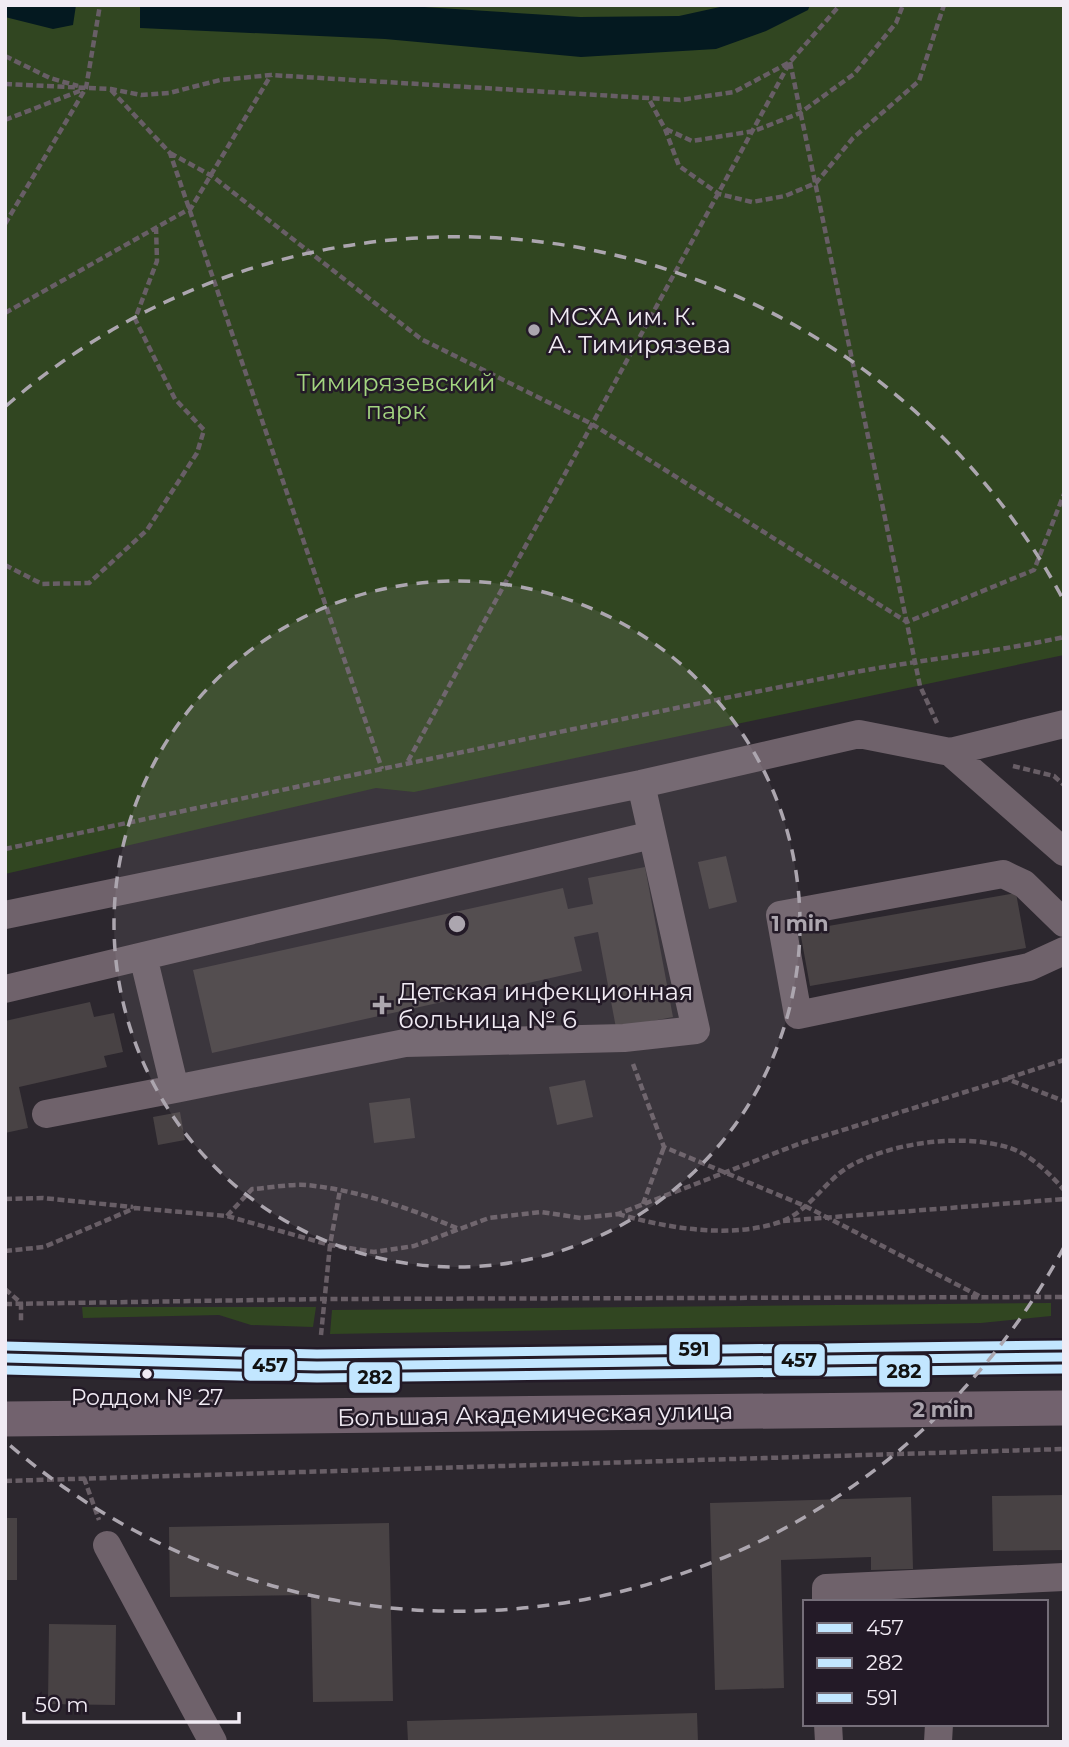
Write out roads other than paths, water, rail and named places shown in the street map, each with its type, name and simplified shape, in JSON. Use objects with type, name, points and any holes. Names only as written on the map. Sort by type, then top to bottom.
[{"type":"main road","name":"Большая Академическая улица","points":[[5,1358],[317,1366],[1064,1357]]},
{"type":"main road","name":"Большая Академическая улица","points":[[5,1419],[1064,1408]]},
{"type":"street","points":[[5,915],[641,784],[859,734],[950,752],[1064,724]]},
{"type":"street","points":[[950,752],[1064,852]]},
{"type":"street","points":[[46,1114],[405,1043],[624,1038],[696,1030],[641,784]]},
{"type":"street","points":[[5,989],[652,835]]},
{"type":"street","points":[[1064,923],[1024,884],[1003,874],[780,915],[797,1015],[1029,967],[1064,951]]},
{"type":"street","points":[[143,957],[175,1089]]},
{"type":"street","points":[[107,1545],[213,1742]]},
{"type":"street","points":[[826,1600],[826,1588],[947,1592],[1064,1577]]},
{"type":"water","points":[[5,5],[76,5],[73,25],[53,29],[5,17]]},
{"type":"water","points":[[140,5],[393,5],[580,17],[679,16],[729,5],[810,5],[808,10],[766,31],[716,49],[581,57],[385,39],[140,28]]},
{"type":"place","name":"МСХА им. К. А. Тимирязева","points":[[534,330]]},
{"type":"place","name":"Детская инфекционная больница № 6","points":[[382,1005]]},
{"type":"place","name":"Роддом № 27","points":[[147,1374]]},
{"type":"park label","name":"Тимирязевский парк","points":[[396,396]]}]
